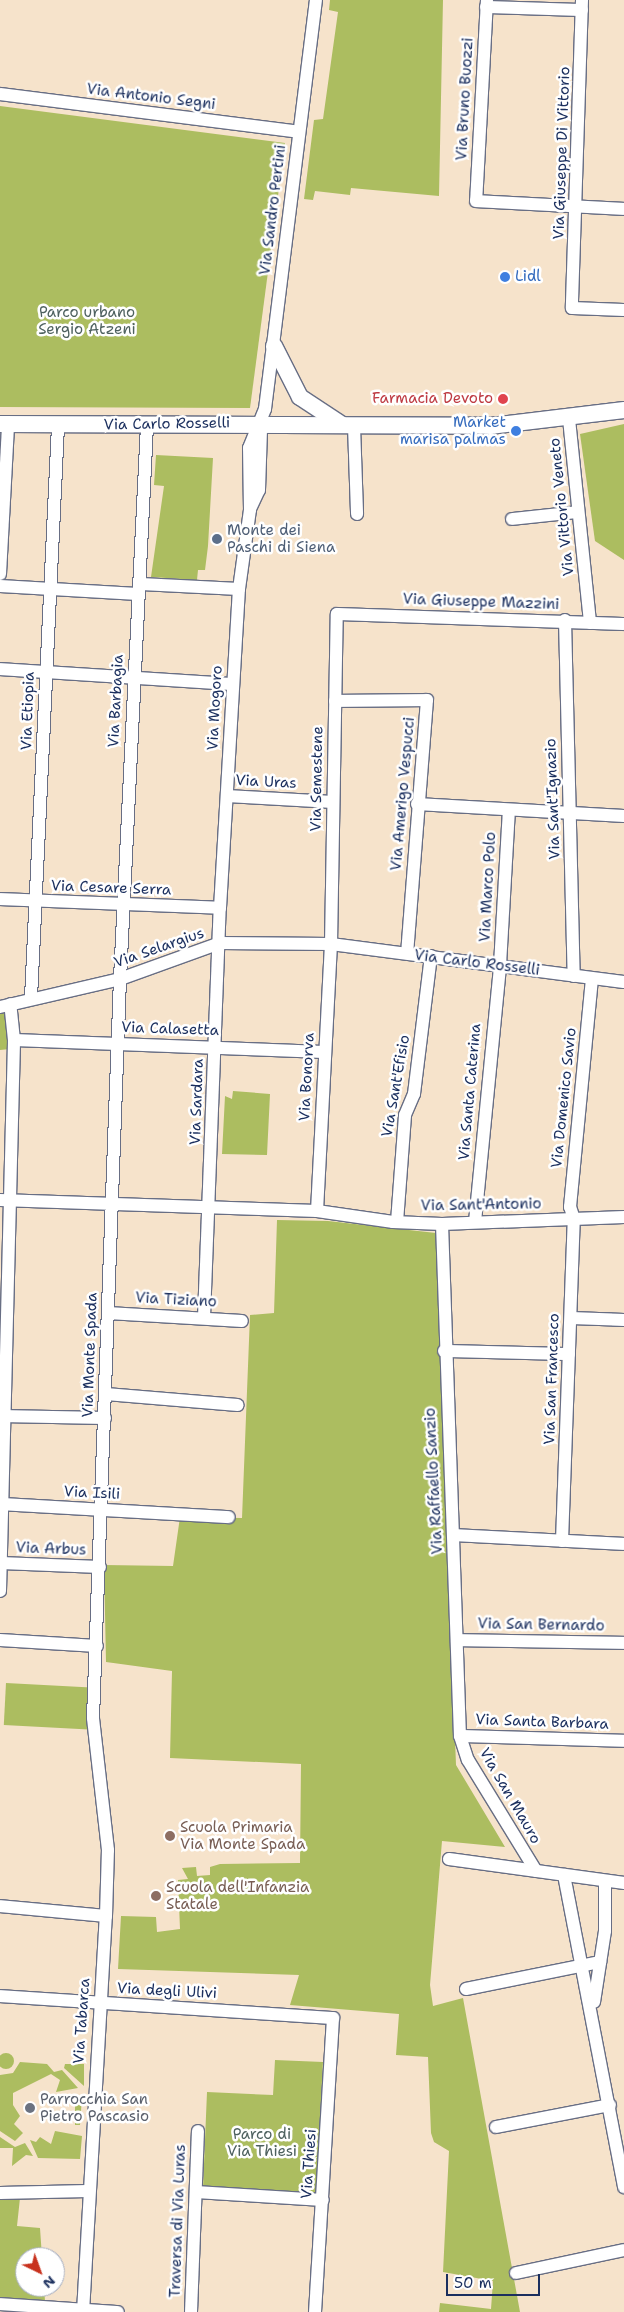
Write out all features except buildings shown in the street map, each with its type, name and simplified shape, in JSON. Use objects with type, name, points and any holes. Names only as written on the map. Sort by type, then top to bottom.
[{"type":"street","name":"Via Sandro Pertini","points":[[261,424],[274,346],[298,132],[316,0]]},
{"type":"street","points":[[487,4],[582,5]]},
{"type":"street","name":"Via Bruno Buozzi","points":[[487,4],[476,201],[578,206]]},
{"type":"street","name":"Via Giuseppe Di Vittorio","points":[[582,5],[578,206],[572,308],[624,310]]},
{"type":"street","name":"Via Antonio Segni","points":[[0,94],[298,132]]},
{"type":"street","points":[[578,206],[624,208]]},
{"type":"street","points":[[274,346],[300,397],[344,426],[357,514]]},
{"type":"street","name":"Via Carlo Rosselli","points":[[4,424],[490,426],[569,419],[624,410]]},
{"type":"street","name":"Via Vittorio Veneto","points":[[569,419],[590,622]]},
{"type":"street","points":[[0,574],[4,424]]},
{"type":"street","name":"Via Barbagia","points":[[120,979],[133,676],[140,589],[147,424]]},
{"type":"street","name":"Via Mogoro","points":[[220,908],[239,589],[250,510],[259,490],[261,424]]},
{"type":"street","name":"Via Etiopia","points":[[31,998],[58,425]]},
{"type":"street","points":[[512,519],[578,512]]},
{"type":"street","points":[[0,586],[50,589],[239,589]]},
{"type":"street","name":"Via Giuseppe Mazzini","points":[[337,614],[565,620],[624,624]]},
{"type":"street","name":"Via Semestene","points":[[330,944],[337,614]]},
{"type":"street","name":"Via Sant'Ignazio","points":[[565,620],[574,976]]},
{"type":"street","points":[[0,669],[133,676],[233,684]]},
{"type":"street","name":"Via Amerigo Vespucci","points":[[335,701],[427,700],[417,804],[407,953]]},
{"type":"street","name":"Via Uras","points":[[227,796],[333,802]]},
{"type":"street","points":[[417,804],[570,816],[624,816]]},
{"type":"street","name":"Via Marco Polo","points":[[500,965],[509,811]]},
{"type":"street","name":"Via Cesare Serra","points":[[0,899],[220,908]]},
{"type":"street","name":"Via Sardara","points":[[204,1318],[210,1208],[220,908]]},
{"type":"street","name":"Via Selargius","points":[[5,1005],[120,979],[220,943],[330,944]]},
{"type":"street","name":"Via Carlo Rosselli","points":[[330,944],[500,965],[592,980],[624,982]]},
{"type":"street","name":"Via Bonorva","points":[[317,1210],[330,944]]},
{"type":"street","name":"Via Sant'Efisio","points":[[397,1222],[405,1115],[414,1094],[431,956]]},
{"type":"street","name":"Via Santa Caterina","points":[[475,1222],[500,965]]},
{"type":"street","name":"Via Monte Spada","points":[[94,1732],[100,1566],[100,1510],[120,1044],[120,979]]},
{"type":"street","name":"Via Domenico Savio","points":[[574,1219],[570,1207],[592,980]]},
{"type":"street","points":[[0,1591],[4,1200],[14,1040],[5,1005]]},
{"type":"street","name":"Via Calasetta","points":[[14,1040],[324,1052]]},
{"type":"street","name":"Via Sant'Antonio","points":[[4,1200],[317,1210],[340,1216],[397,1222],[442,1224],[624,1217]]},
{"type":"street","name":"Via San Francesco","points":[[562,1541],[574,1219]]},
{"type":"street","name":"Via Raffaello Sanzio","points":[[442,1224],[444,1351],[454,1535],[460,1736]]},
{"type":"street","name":"Via Tiziano","points":[[108,1312],[242,1320]]},
{"type":"street","points":[[571,1318],[624,1320]]},
{"type":"street","points":[[444,1351],[569,1354]]},
{"type":"street","points":[[106,1394],[238,1405]]},
{"type":"street","points":[[1,1416],[105,1418]]},
{"type":"street","name":"Via Isili","points":[[1,1504],[229,1516]]},
{"type":"street","points":[[454,1535],[624,1544]]},
{"type":"street","name":"Via Arbus","points":[[1,1563],[100,1566]]},
{"type":"street","points":[[0,1640],[97,1646]]},
{"type":"street","name":"Via San Bernardo","points":[[457,1640],[624,1643]]},
{"type":"street","name":"Via Tabarca","points":[[83,2311],[98,2003],[106,1916],[108,1850],[94,1732]]},
{"type":"street","name":"Via Santa Barbara","points":[[460,1736],[624,1741]]},
{"type":"street","name":"Via San Mauro","points":[[460,1736],[468,1760],[536,1871]]},
{"type":"street","points":[[449,1859],[624,1883]]},
{"type":"street","points":[[564,1875],[593,2009],[624,2187]]},
{"type":"street","points":[[593,2009],[600,1962],[605,1881]]},
{"type":"street","points":[[0,1906],[106,1916]]},
{"type":"street","points":[[466,1989],[600,1962]]},
{"type":"street","name":"Via degli Ulivi","points":[[0,1996],[333,2018]]},
{"type":"street","name":"Via Thiesi","points":[[315,2312],[333,2018]]},
{"type":"street","points":[[496,2127],[610,2105]]},
{"type":"street","name":"Traversa di Via Luras","points":[[191,2312],[198,2131]]},
{"type":"street","points":[[0,2193],[88,2191]]},
{"type":"street","points":[[196,2192],[323,2200]]},
{"type":"street","points":[[516,2273],[624,2250]]},
{"type":"street","points":[[0,2304],[118,2312]]},
{"type":"green space","points":[[330,0],[443,0],[439,196],[351,188],[350,195],[315,191],[313,200],[304,199],[314,120],[323,119],[338,12],[329,10]]},
{"type":"green space","name":"Parco urbano Sergio Atzeni","points":[[0,106],[285,143],[250,408],[0,407]]},
{"type":"green space","points":[[624,424],[624,560],[595,541],[580,434]]},
{"type":"green space","points":[[156,455],[213,458],[205,570],[198,570],[197,580],[151,577],[164,486],[154,485]]},
{"type":"green space","points":[[6,1009],[10,1049],[0,1050],[0,1011]]},
{"type":"green space","points":[[233,1091],[270,1094],[267,1155],[222,1154],[225,1096],[232,1099]]},
{"type":"green space","points":[[277,1220],[328,1221],[436,1233],[456,1765],[505,1847],[442,1841],[430,1985],[433,2006],[463,1998],[520,2312],[439,2312],[440,2303],[491,2309],[493,2281],[443,2272],[449,2151],[434,2142],[431,2133],[428,2057],[396,2055],[399,2014],[290,2005],[299,1975],[118,1969],[121,1916],[156,1917],[157,1932],[180,1929],[178,1880],[188,1879],[182,1868],[196,1867],[197,1876],[210,1875],[210,1867],[220,1864],[300,1863],[301,1764],[170,1758],[172,1671],[106,1662],[104,1565],[173,1566],[180,1517],[242,1518],[250,1315],[274,1313]]},
{"type":"green space","points":[[6,1683],[91,1687],[89,1729],[4,1725]]},
{"type":"green space","points":[[3,2053],[9,2053],[14,2058],[12,2067],[3,2069],[-2,2064],[-2,2058]]},
{"type":"green space","name":"Parco di Via Thiesi","points":[[275,2060],[323,2062],[316,2194],[203,2188],[207,2092],[273,2095]]},
{"type":"green space","points":[[20,2062],[47,2064],[54,2072],[62,2070],[78,2088],[56,2092],[60,2080],[51,2074],[13,2093],[13,2105],[20,2116],[14,2124],[23,2133],[15,2141],[0,2131],[0,2075],[13,2073]]},
{"type":"green space","points":[[65,2064],[84,2064],[84,2086],[64,2068]]},
{"type":"green space","points":[[82,2097],[80,2125],[75,2125],[75,2098]]},
{"type":"green space","points":[[55,2131],[82,2136],[80,2159],[38,2158],[30,2140],[36,2142],[40,2137],[51,2144]]},
{"type":"green space","points":[[0,2137],[15,2147],[25,2143],[33,2156],[26,2155],[12,2166],[13,2148],[0,2148]]},
{"type":"green space","points":[[20,2198],[17,2226],[40,2228],[41,2247],[15,2247],[15,2297],[45,2297],[45,2301],[0,2299],[0,2199]]},
{"type":"place","name":"Lidl","points":[[505,277]]},
{"type":"place","name":"Farmacia Devoto","points":[[503,399]]},
{"type":"place","name":"Market marisa palmas","points":[[516,431]]},
{"type":"place","name":"Monte dei Paschi di Siena","points":[[217,539]]},
{"type":"place","name":"Scuola Primaria Via Monte Spada","points":[[170,1836]]},
{"type":"place","name":"Scuola dell'Infanzia Statale","points":[[156,1896]]},
{"type":"place","name":"Parrocchia San Pietro Pascasio","points":[[30,2108]]}]
